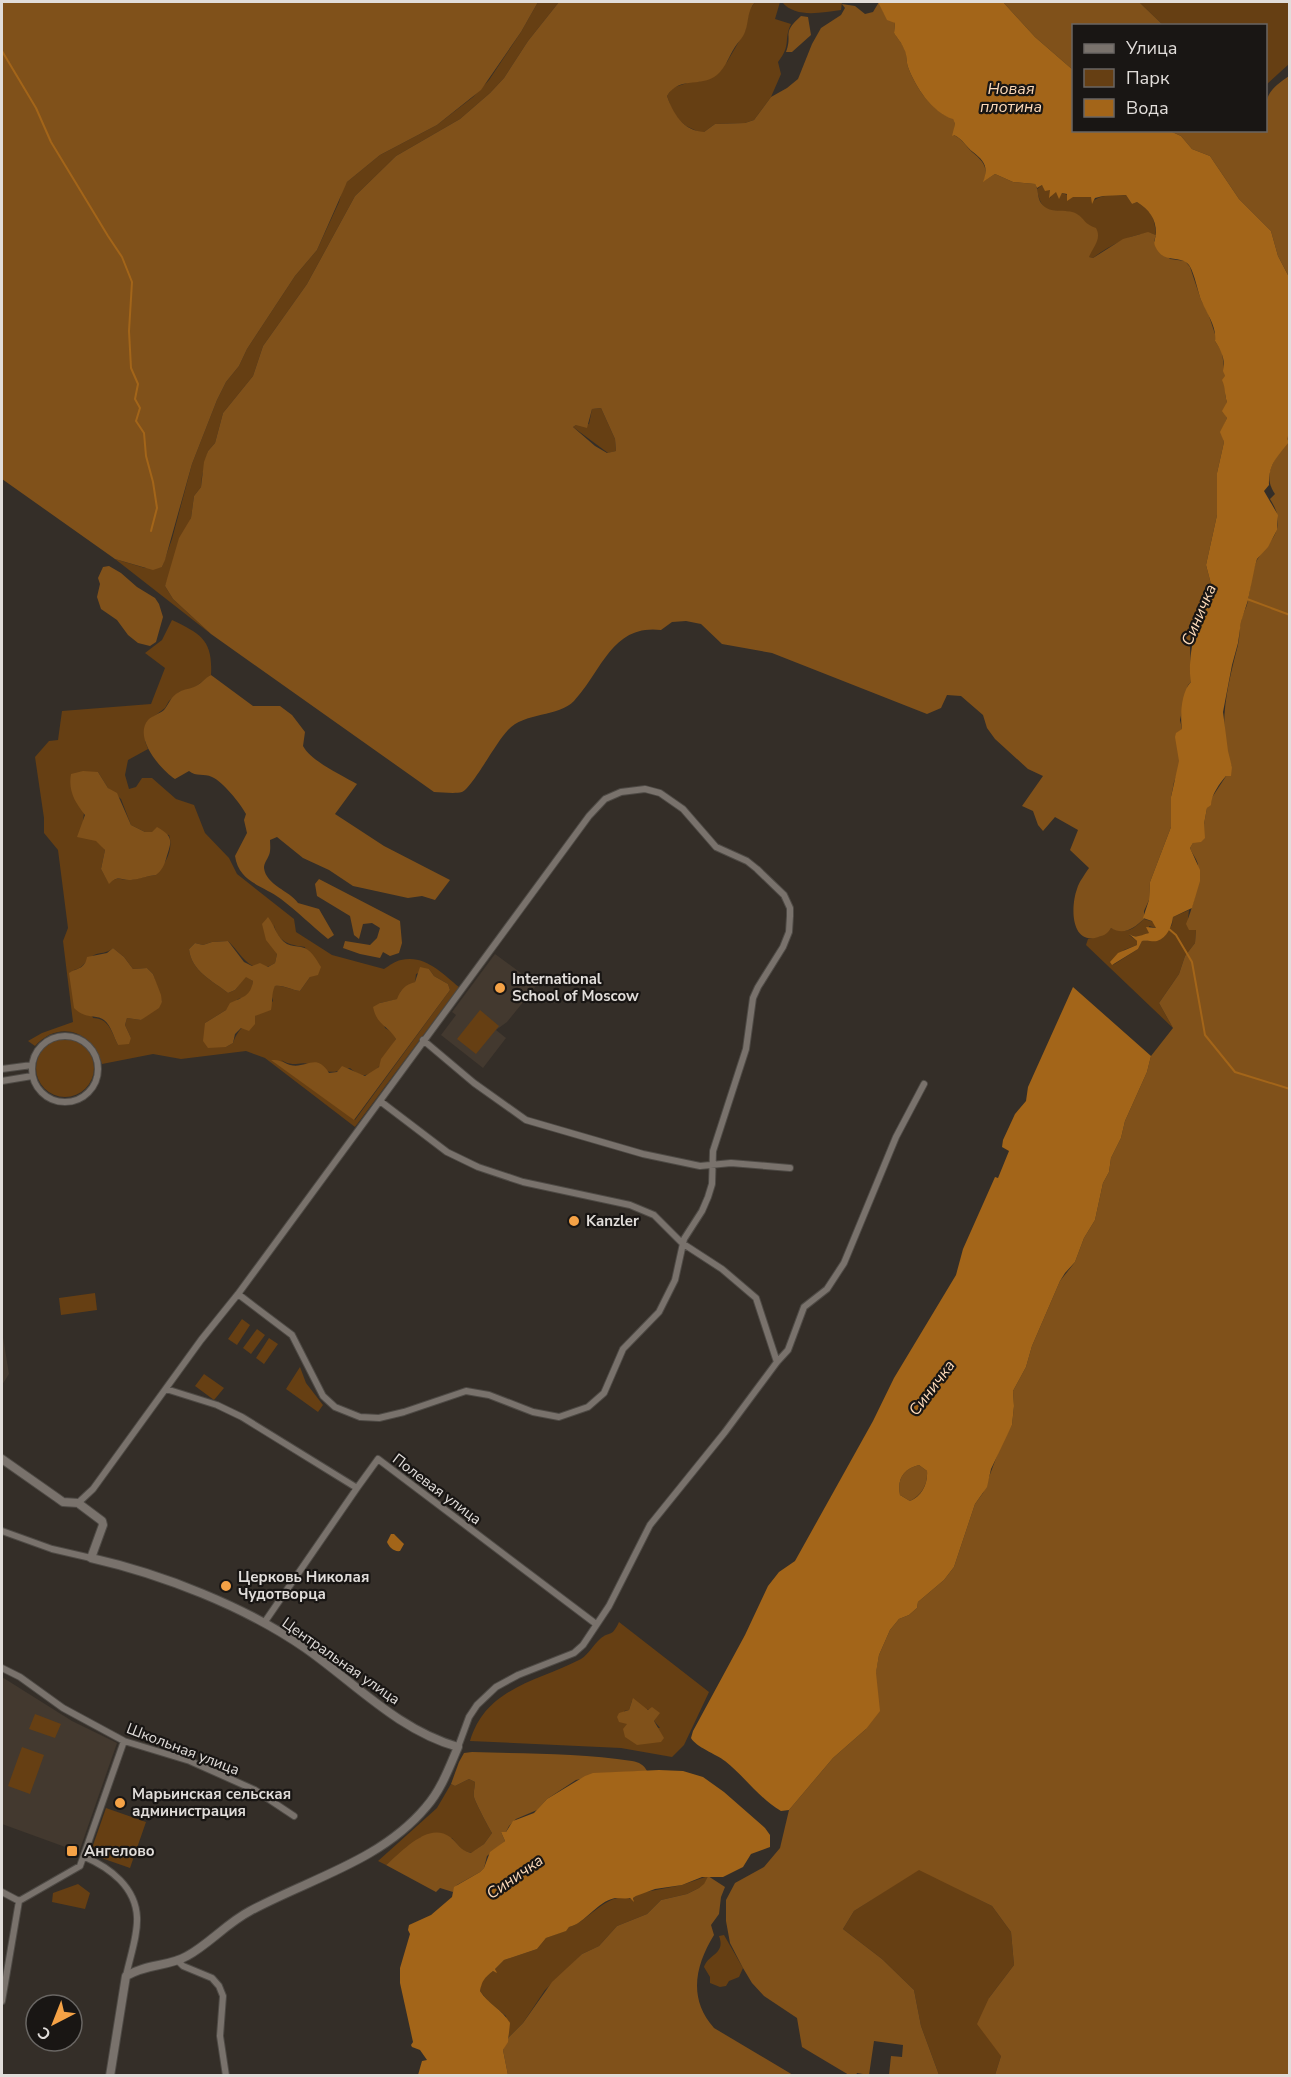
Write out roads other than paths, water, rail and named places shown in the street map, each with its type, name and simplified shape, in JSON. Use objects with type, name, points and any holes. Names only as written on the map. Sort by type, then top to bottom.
[{"type":"street","points":[[78,1503],[93,1489],[596,807],[621,792],[645,789],[660,793],[683,809],[716,847],[747,861],[784,895],[790,908],[790,925],[786,939],[753,998],[746,1049],[713,1151],[712,1184],[708,1197],[682,1243],[675,1280],[659,1312],[623,1350],[604,1393],[588,1407],[559,1417],[533,1412],[489,1395],[466,1391],[404,1412],[379,1418],[360,1417],[336,1407],[323,1396],[292,1335],[238,1294]]},
{"type":"street","points":[[63,1035],[73,1036],[91,1048],[98,1068],[91,1089],[73,1101],[62,1102],[43,1094],[36,1086],[32,1076],[36,1051],[43,1043],[63,1035]]},
{"type":"street","points":[[423,1040],[474,1083],[526,1120],[644,1154],[700,1166],[731,1163],[790,1168]]},
{"type":"street","points":[[2,1069],[32,1065]]},
{"type":"street","points":[[2,1081],[32,1076]]},
{"type":"street","points":[[126,1976],[148,1966],[188,1956],[225,1926],[247,1913],[376,1850],[426,1807],[446,1776],[469,1717],[486,1695],[518,1675],[574,1653],[583,1645],[609,1606],[650,1525],[788,1350],[804,1307],[827,1289],[844,1263],[896,1137],[924,1084]]},
{"type":"street","points":[[380,1101],[456,1157],[478,1167],[523,1182],[630,1205],[661,1220],[682,1243],[722,1269],[756,1298],[777,1362]]},
{"type":"street","points":[[166,1389],[218,1405],[242,1417],[357,1488],[264,1623]]},
{"type":"street","points":[[2,1459],[63,1502],[78,1503],[102,1521],[103,1525],[91,1558]]},
{"type":"street","name":"Полевая улица","points":[[357,1488],[378,1459],[596,1624]]},
{"type":"street","name":"Центральная улица","points":[[2,1531],[52,1549],[130,1567],[264,1623],[306,1648],[414,1729],[458,1747]]},
{"type":"street","name":"Школьная улица","points":[[2,1668],[20,1677],[63,1708],[124,1741],[190,1761],[255,1790],[294,1816]]},
{"type":"street","points":[[19,1901],[80,1866],[124,1741]]},
{"type":"street","points":[[85,1857],[112,1872],[130,1891],[137,1904],[137,1924],[110,2076]]},
{"type":"street","points":[[2,1892],[19,1901]]},
{"type":"street","points":[[2,2001],[19,1901]]},
{"type":"street","points":[[177,1960],[183,1966],[212,1978],[219,1986],[223,1996],[220,2036],[226,2076]]},
{"type":"water","name":"Новая плотина","points":[[878,2],[1003,2],[1035,37],[1072,69],[1072,132],[1172,132],[1181,136],[1192,149],[1210,156],[1239,199],[1271,231],[1278,256],[1289,277],[1290,431],[1287,439],[1289,442],[1274,462],[1269,485],[1264,491],[1278,515],[1277,530],[1268,547],[1257,559],[1241,622],[1223,712],[1232,767],[1231,776],[1226,776],[1221,782],[1214,793],[1211,805],[1207,808],[1204,824],[1205,838],[1201,842],[1193,843],[1190,848],[1200,870],[1200,881],[1192,908],[1173,917],[1164,937],[1155,941],[1142,941],[1138,949],[1112,965],[1110,962],[1118,953],[1137,945],[1137,941],[1129,934],[1139,936],[1149,933],[1146,927],[1156,928],[1152,921],[1143,918],[1149,900],[1150,882],[1171,827],[1171,797],[1179,761],[1175,737],[1176,733],[1182,729],[1181,711],[1185,692],[1191,682],[1190,664],[1193,641],[1199,618],[1207,602],[1207,589],[1211,584],[1206,565],[1217,515],[1217,473],[1224,442],[1220,432],[1227,418],[1222,411],[1227,402],[1222,380],[1225,376],[1223,359],[1215,341],[1213,326],[1200,298],[1194,275],[1187,263],[1166,257],[1158,252],[1154,244],[1155,223],[1148,211],[1137,202],[1132,204],[1126,195],[1095,198],[1092,204],[1091,197],[1073,197],[1067,201],[1067,194],[1062,193],[1059,199],[1056,192],[1049,198],[1050,190],[1045,191],[1042,185],[1037,188],[1035,184],[1013,182],[995,174],[983,182],[986,172],[983,161],[960,139],[952,136],[955,124],[953,119],[931,105],[920,90],[908,67],[905,51],[894,33],[895,23],[887,20]]},
{"type":"water","name":"Синичка","points":[[1073,987],[1151,1056],[1147,1072],[1111,1158],[1095,1220],[1084,1238],[1075,1262],[1060,1281],[1032,1346],[1026,1367],[1013,1391],[1012,1425],[991,1469],[987,1487],[975,1504],[954,1567],[944,1580],[918,1602],[917,1608],[909,1615],[899,1619],[890,1630],[879,1655],[876,1673],[880,1711],[866,1729],[833,1758],[789,1810],[781,1811],[725,1761],[694,1741],[691,1738],[693,1731],[745,1635],[768,1586],[779,1572],[795,1561],[873,1421],[894,1378],[956,1275],[963,1249],[1009,1151],[1002,1147],[1003,1140],[1015,1114],[1026,1101],[1028,1087]],"holes":[[[919,1465],[927,1471],[925,1485],[918,1496],[910,1501],[900,1495],[899,1484],[905,1472]]]},
{"type":"water","points":[[391,1534],[394,1534],[404,1544],[400,1551],[394,1550],[388,1544]]},
{"type":"water","name":"Синичка","points":[[683,1771],[703,1777],[765,1828],[770,1835],[770,1847],[751,1854],[743,1867],[723,1877],[702,1877],[682,1885],[655,1889],[636,1896],[633,1898],[634,1902],[630,1898],[608,1900],[566,1931],[546,1938],[537,1949],[504,1960],[495,1969],[497,1973],[493,1971],[485,1978],[480,1991],[510,2023],[508,2042],[503,2050],[508,2075],[418,2075],[422,2061],[427,2060],[420,2050],[411,2045],[413,2042],[400,1983],[400,1968],[410,1934],[409,1925],[431,1915],[452,1897],[454,1887],[480,1872],[490,1852],[505,1841],[501,1832],[506,1832],[513,1821],[534,1813],[547,1799],[593,1773]]},
{"type":"waterway","points":[[2,51],[36,108],[51,142],[122,257],[132,282],[129,331],[131,368],[138,384],[135,399],[140,408],[136,421],[144,433],[146,456],[157,508],[151,531]]},
{"type":"waterway","points":[[1247,599],[1290,615]]},
{"type":"waterway","points":[[1169,929],[1176,935],[1192,962],[1205,1035],[1235,1072],[1290,1089]]},
{"type":"place","name":"International School of Moscow","points":[[500,988]]},
{"type":"place","name":"Kanzler","points":[[574,1221]]},
{"type":"place","name":"Церковь Николая Чудотворца","points":[[226,1586]]},
{"type":"place","name":"Марьинская сельская администрация","points":[[120,1803]]},
{"type":"place","name":"Ангелово","points":[[72,1851]]}]
